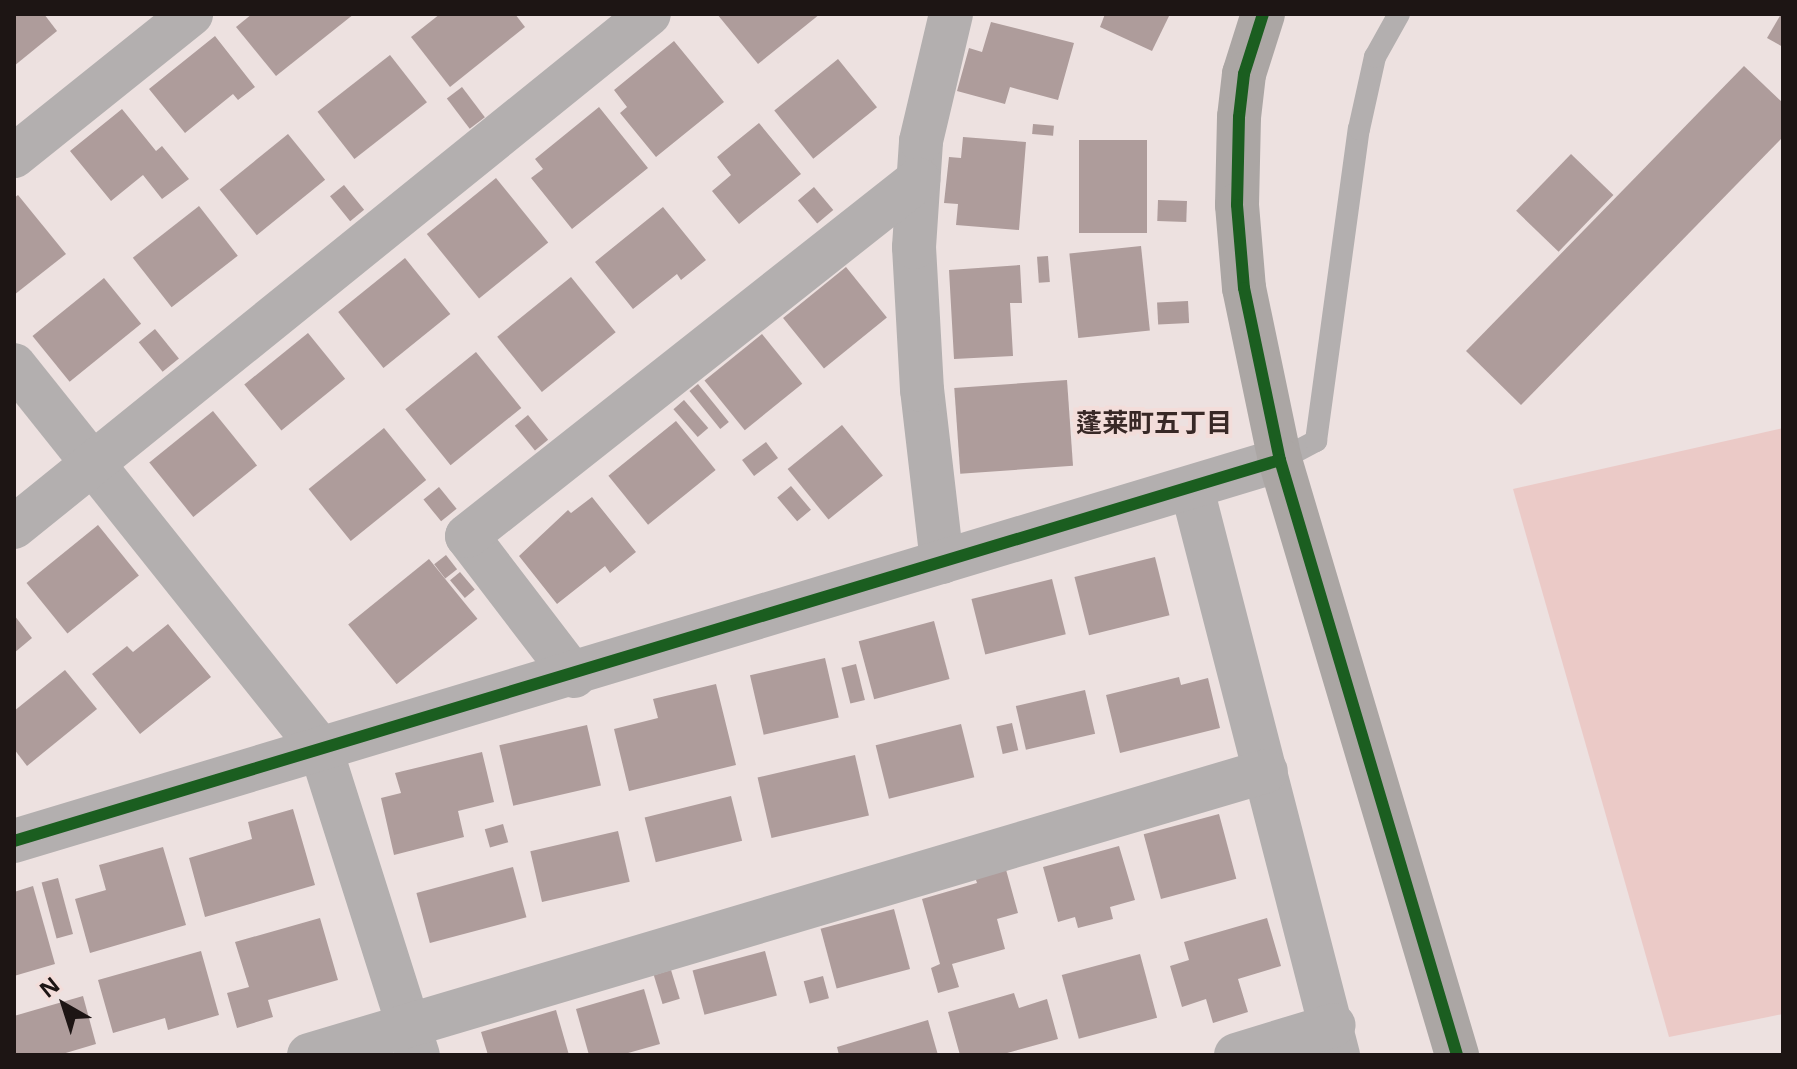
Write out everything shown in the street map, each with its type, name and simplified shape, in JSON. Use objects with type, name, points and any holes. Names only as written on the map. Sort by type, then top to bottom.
[{"type":"street","points":[[14,156],[191,14]]},
{"type":"street","points":[[14,527],[649,14]]},
{"type":"street","points":[[942,562],[922,390],[914,247],[921,141],[951,14]]},
{"type":"street","points":[[1263,14],[1244,74],[1237,205],[1244,288],[1280,460],[1457,1055]]},
{"type":"street","points":[[574,676],[467,536],[918,180]]},
{"type":"street","points":[[14,365],[321,750],[414,1040]]},
{"type":"street","points":[[14,841],[574,676],[1280,460]]},
{"type":"street","points":[[1192,489],[1336,1040],[1236,1055]]},
{"type":"street","points":[[309,1055],[414,1040],[1266,771]]},
{"type":"lane","points":[[1280,460],[1316,441],[1359,129],[1375,57],[1399,14]]},
{"type":"shaded area","points":[[1783,428],[1783,1014],[1669,1037],[1513,489]]},
{"type":"building","points":[[14,14],[44,14],[57,31],[14,66]]},
{"type":"building","points":[[252,14],[354,14],[276,76],[236,27]]},
{"type":"building","points":[[440,14],[515,14],[525,27],[450,87],[411,37]]},
{"type":"building","points":[[717,14],[820,14],[758,64]]},
{"type":"building","points":[[1105,14],[1170,14],[1152,51],[1100,27]]},
{"type":"building","points":[[1783,14],[1783,47],[1767,38]]},
{"type":"building","points":[[991,22],[1074,43],[1058,100],[1010,87],[1005,104],[957,91],[969,48],[982,52]]},
{"type":"building","points":[[215,36],[255,87],[238,100],[233,94],[185,133],[149,89]]},
{"type":"building","points":[[674,41],[724,102],[656,157],[620,113],[627,107],[614,90]]},
{"type":"building","points":[[390,55],[427,102],[354,159],[318,112]]},
{"type":"building","points":[[838,59],[877,107],[813,159],[774,111]]},
{"type":"building","points":[[1744,66],[1783,103],[1783,137],[1521,405],[1466,351]]},
{"type":"building","points":[[462,87],[485,117],[470,129],[447,98]]},
{"type":"building","points":[[599,107],[648,168],[572,229],[531,178],[543,169],[535,159]]},
{"type":"building","points":[[122,109],[156,151],[162,146],[189,179],[162,199],[143,175],[111,201],[70,151]]},
{"type":"building","points":[[759,123],[801,174],[739,224],[712,191],[731,175],[717,157]]},
{"type":"building","points":[[1033,124],[1054,126],[1053,136],[1032,134]]},
{"type":"building","points":[[288,134],[325,180],[257,235],[220,189]]},
{"type":"building","points":[[963,137],[1026,142],[1019,230],[956,225],[958,204],[944,203],[949,157],[961,158]]},
{"type":"building","points":[[1079,140],[1147,140],[1147,233],[1079,233]]},
{"type":"building","points":[[1571,154],[1613,195],[1559,252],[1516,211]]},
{"type":"building","points":[[496,178],[548,243],[479,299],[427,234]]},
{"type":"building","points":[[344,185],[364,210],[350,221],[330,196]]},
{"type":"building","points":[[814,187],[833,210],[817,223],[798,200]]},
{"type":"building","points":[[18,195],[66,254],[14,295],[14,198]]},
{"type":"building","points":[[1158,200],[1187,201],[1186,222],[1157,221]]},
{"type":"building","points":[[199,206],[238,256],[172,307],[133,258]]},
{"type":"building","points":[[663,207],[706,260],[681,280],[677,274],[633,309],[595,262]]},
{"type":"building","points":[[1141,246],[1150,331],[1078,338],[1069,254]]},
{"type":"building","points":[[1048,256],[1050,282],[1039,283],[1037,257]]},
{"type":"building","points":[[405,258],[450,314],[383,368],[338,312]]},
{"type":"building","points":[[1020,265],[1022,303],[1010,303],[1013,356],[954,359],[949,270]]},
{"type":"building","points":[[846,267],[887,318],[824,368],[783,318]]},
{"type":"building","points":[[571,277],[616,332],[542,392],[497,337]]},
{"type":"building","points":[[104,278],[141,324],[70,382],[33,336]]},
{"type":"building","points":[[1188,301],[1189,323],[1158,325],[1157,303]]},
{"type":"building","points":[[155,329],[179,359],[163,372],[139,342]]},
{"type":"building","points":[[308,333],[345,379],[281,430],[244,385]]},
{"type":"building","points":[[762,334],[802,384],[745,430],[704,381]]},
{"type":"building","points":[[476,352],[521,408],[451,465],[405,409]]},
{"type":"building","points":[[1067,380],[1073,466],[960,474],[954,388]]},
{"type":"building","points":[[698,384],[729,422],[720,429],[689,391]]},
{"type":"building","points":[[684,400],[708,428],[698,437],[673,409]]},
{"type":"building","points":[[213,411],[257,465],[193,517],[149,463]]},
{"type":"building","points":[[528,415],[548,440],[535,451],[515,426]]},
{"type":"building","points":[[676,421],[716,470],[648,525],[608,476]]},
{"type":"building","points":[[842,425],[883,476],[829,520],[788,469]]},
{"type":"building","points":[[384,428],[426,480],[351,541],[309,489]]},
{"type":"building","points":[[766,442],[778,458],[754,476],[742,460]]},
{"type":"building","points":[[791,486],[811,510],[797,521],[777,498]]},
{"type":"building","points":[[439,487],[457,509],[441,521],[423,500]]},
{"type":"building","points":[[592,497],[636,552],[610,573],[605,566],[557,604],[519,556],[568,510],[571,513]]},
{"type":"building","points":[[98,525],[139,576],[67,633],[27,583]]},
{"type":"building","points":[[446,555],[457,569],[445,578],[434,564]]},
{"type":"building","points":[[1155,557],[1170,615],[1089,635],[1074,577]]},
{"type":"building","points":[[429,559],[477,619],[397,684],[348,624]]},
{"type":"building","points":[[460,572],[475,590],[465,598],[450,580]]},
{"type":"building","points":[[1052,579],[1066,634],[985,654],[971,599]]},
{"type":"building","points":[[14,615],[32,638],[14,653]]},
{"type":"building","points":[[934,621],[950,679],[874,699],[859,641]]},
{"type":"building","points":[[168,624],[211,677],[140,734],[92,674],[127,646],[133,652]]},
{"type":"building","points":[[825,658],[839,717],[764,735],[750,675]]},
{"type":"building","points":[[856,664],[865,700],[850,704],[841,668]]},
{"type":"building","points":[[65,670],[97,709],[27,766],[14,749],[14,711]]},
{"type":"building","points":[[1179,677],[1181,685],[1208,678],[1220,728],[1120,753],[1106,695]]},
{"type":"building","points":[[716,684],[736,765],[629,791],[614,729],[658,718],[653,699]]},
{"type":"building","points":[[1085,690],[1095,734],[1026,750],[1016,706]]},
{"type":"building","points":[[1012,723],[1018,750],[1003,754],[996,727]]},
{"type":"building","points":[[961,724],[974,777],[889,799],[876,745]]},
{"type":"building","points":[[587,725],[601,785],[513,806],[499,745]]},
{"type":"building","points":[[482,752],[494,802],[458,811],[464,837],[394,855],[381,798],[401,793],[395,773]]},
{"type":"building","points":[[855,755],[869,815],[772,838],[758,777]]},
{"type":"building","points":[[731,796],[742,841],[656,862],[645,818]]},
{"type":"building","points":[[293,809],[315,885],[205,917],[189,858],[252,839],[248,822]]},
{"type":"building","points":[[1219,814],[1236,879],[1161,899],[1144,834]]},
{"type":"building","points":[[503,824],[508,842],[490,848],[485,829]]},
{"type":"building","points":[[618,831],[630,882],[542,902],[530,851]]},
{"type":"building","points":[[1119,846],[1135,900],[1110,907],[1113,919],[1078,928],[1075,917],[1058,922],[1043,867]]},
{"type":"building","points":[[163,847],[186,925],[90,953],[75,899],[106,890],[99,865]]},
{"type":"building","points":[[1005,866],[1018,913],[997,919],[1005,949],[952,964],[959,987],[938,993],[931,968],[940,964],[922,899],[977,883],[974,874]]},
{"type":"building","points":[[513,867],[526,917],[430,943],[416,893]]},
{"type":"building","points":[[58,878],[73,934],[57,938],[42,882]]},
{"type":"building","points":[[33,886],[55,964],[14,976],[14,892]]},
{"type":"building","points":[[894,909],[910,969],[837,989],[821,929]]},
{"type":"building","points":[[320,918],[338,980],[268,1000],[273,1017],[237,1028],[227,993],[249,987],[235,942]]},
{"type":"building","points":[[1267,918],[1281,966],[1238,979],[1248,1012],[1213,1023],[1206,999],[1182,1007],[1170,966],[1189,960],[1184,942]]},
{"type":"building","points":[[201,951],[219,1015],[168,1030],[165,1018],[113,1033],[98,980]]},
{"type":"building","points":[[765,951],[777,995],[704,1015],[693,970]]},
{"type":"building","points":[[1140,954],[1157,1018],[1079,1039],[1062,975]]},
{"type":"building","points":[[671,970],[680,999],[663,1004],[654,975]]},
{"type":"building","points":[[823,976],[829,998],[810,1003],[804,981]]},
{"type":"building","points":[[644,989],[660,1044],[621,1055],[589,1055],[576,1009]]},
{"type":"building","points":[[1014,993],[1019,1008],[1047,999],[1058,1039],[1000,1055],[960,1055],[948,1012]]},
{"type":"building","points":[[83,996],[96,1044],[59,1055],[14,1055],[14,1016]]},
{"type":"building","points":[[556,1010],[569,1055],[488,1055],[481,1032]]},
{"type":"building","points":[[928,1020],[938,1055],[839,1055],[837,1047]]},
{"type":"cycle path","points":[[1263,14],[1244,74],[1239,117],[1237,205],[1244,288],[1280,460],[1457,1055]]},
{"type":"cycle path","points":[[14,841],[1280,460]]},
{"type":"district","name":"蓬莱町五丁目","points":[[1154,423]]}]
